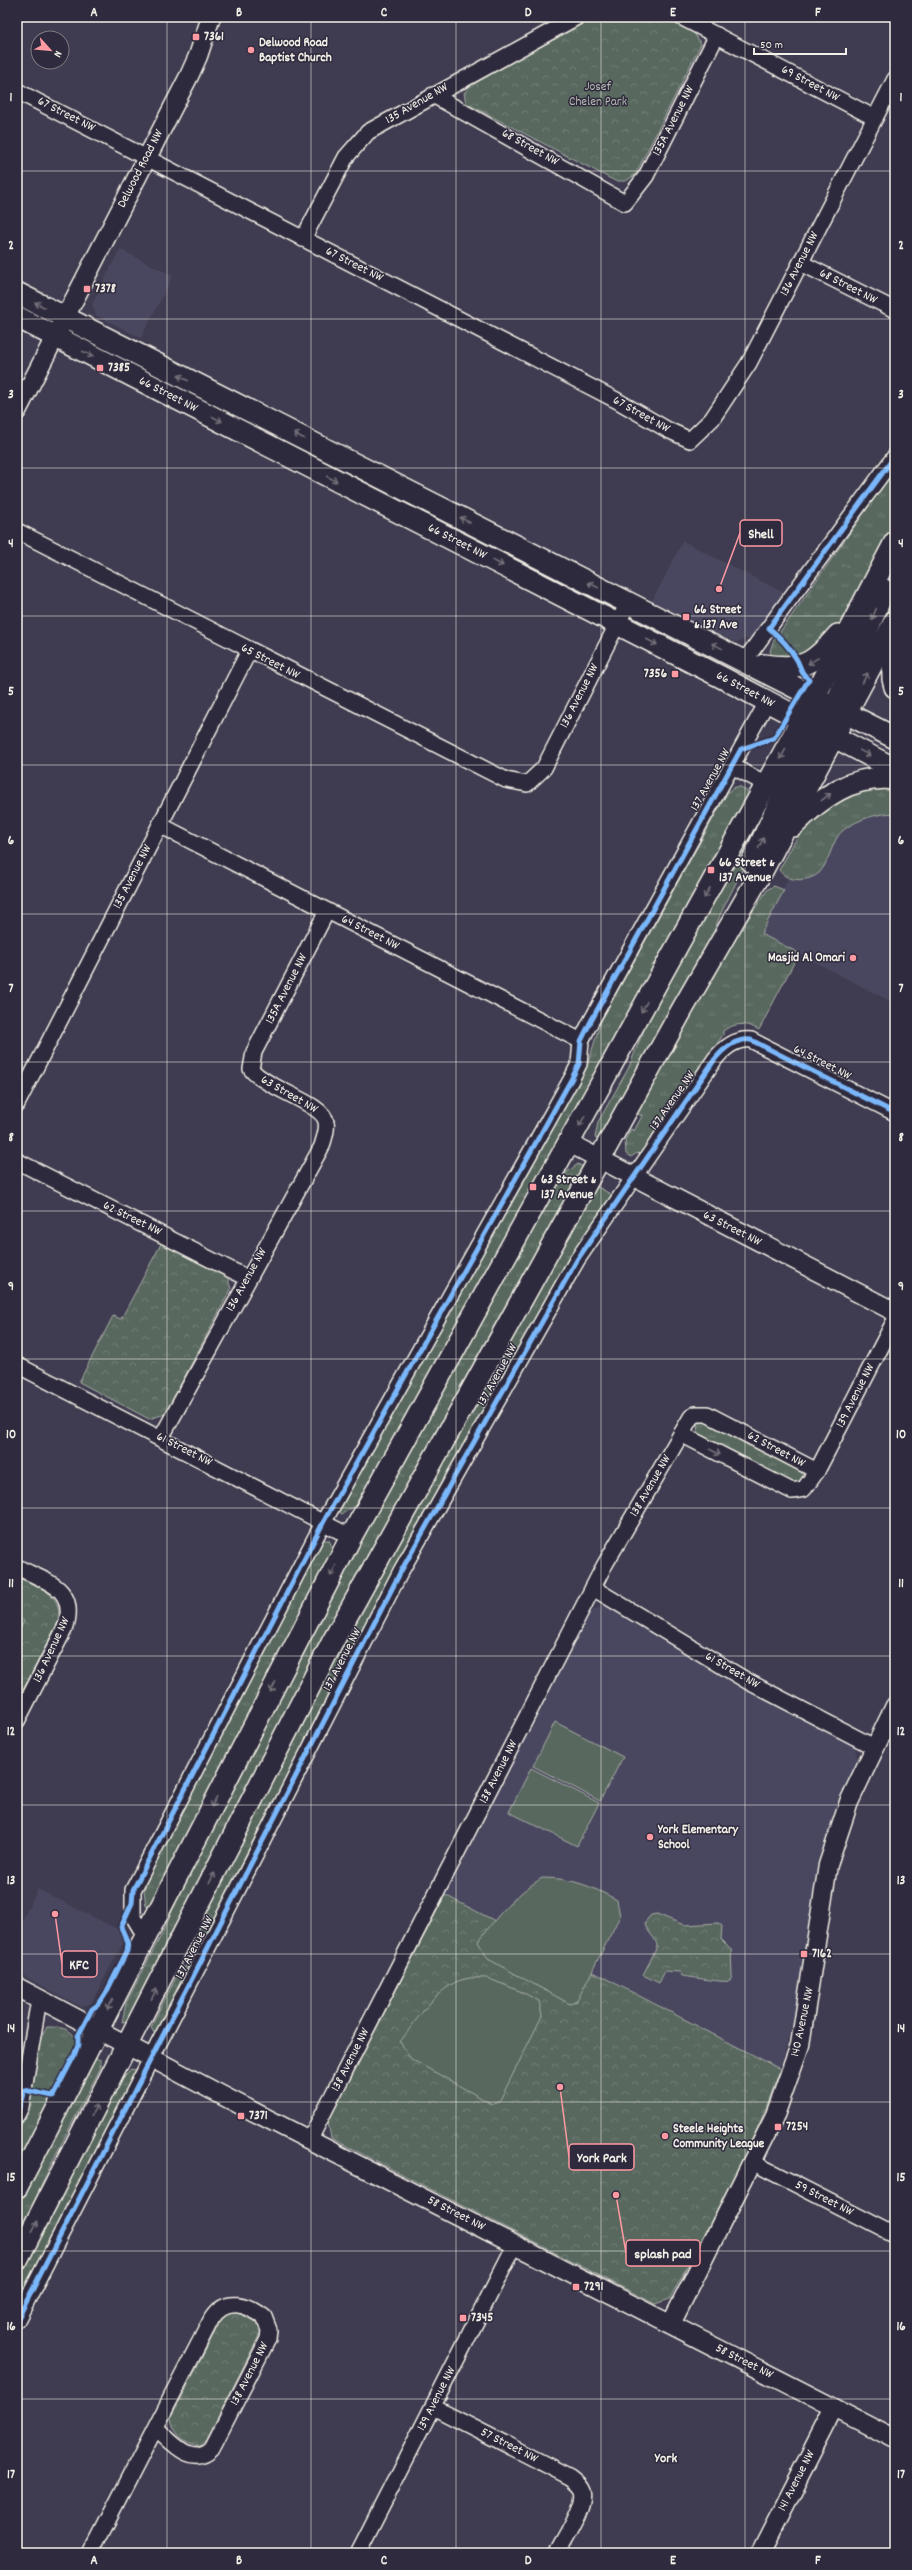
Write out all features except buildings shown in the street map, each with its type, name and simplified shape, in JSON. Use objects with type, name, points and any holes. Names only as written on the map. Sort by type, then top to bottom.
[{"type":"main road","name":"66 Street NW","points":[[17,293],[628,603],[841,709],[895,738]]},
{"type":"main road","name":"66 Street NW","points":[[17,317],[617,624],[895,769]]},
{"type":"main road","points":[[726,932],[749,868],[808,724],[815,696],[895,542]]},
{"type":"main road","points":[[835,737],[841,709],[895,566]]},
{"type":"main road","points":[[748,662],[785,668],[806,665],[820,657],[859,612]]},
{"type":"main road","points":[[841,709],[894,624]]},
{"type":"main road","points":[[894,624],[893,678],[895,687]]},
{"type":"main road","points":[[17,2187],[351,1536],[570,1143],[766,784],[808,724]]},
{"type":"main road","name":"137 Avenue NW","points":[[17,2260],[128,2046],[333,1641],[835,737]]},
{"type":"main road","points":[[777,842],[802,817],[837,789],[875,778],[895,779]]},
{"type":"street","name":"Delwood Road NW","points":[[17,411],[54,336],[148,157],[198,56],[211,17]]},
{"type":"street","name":"135 Avenue NW","points":[[303,238],[346,157],[368,132],[577,17]]},
{"type":"street","name":"69 Street NW","points":[[681,17],[875,118]]},
{"type":"street","name":"135A Avenue NW","points":[[625,203],[646,176],[717,36]]},
{"type":"street","name":"136 Avenue NW","points":[[690,440],[712,420],[749,362],[895,79]]},
{"type":"street","name":"67 Street NW","points":[[17,90],[616,400],[668,430],[690,440]]},
{"type":"street","name":"68 Street NW","points":[[433,95],[625,203]]},
{"type":"street","name":"68 Street NW","points":[[801,263],[895,310]]},
{"type":"street","points":[[748,662],[895,456]]},
{"type":"street","name":"65 Street NW","points":[[17,531],[249,651],[506,780],[527,784]]},
{"type":"street","name":"136 Avenue NW","points":[[527,784],[544,768],[628,603]]},
{"type":"street","name":"135 Avenue NW","points":[[17,1104],[249,651]]},
{"type":"street","name":"137 Avenue NW","points":[[145,1936],[133,1916],[133,1890],[324,1521],[572,1078],[579,1064],[581,1041],[767,702]]},
{"type":"street","points":[[732,766],[766,784]]},
{"type":"street","name":"64 Street NW","points":[[160,825],[581,1041]]},
{"type":"street","name":"135A Avenue NW","points":[[251,1069],[254,1052],[327,911]]},
{"type":"street","name":"64 Street NW","points":[[737,1041],[746,1039],[757,1042],[895,1113]]},
{"type":"street","name":"137 Avenue NW","points":[[17,2320],[401,1571],[570,1271],[632,1178],[715,1059],[725,1049],[737,1041]]},
{"type":"street","name":"63 Street NW","points":[[251,1069],[264,1082],[320,1111],[326,1120]]},
{"type":"street","name":"136 Avenue NW","points":[[161,1438],[247,1278],[322,1146],[326,1132],[326,1120]]},
{"type":"street","name":"63 Street NW","points":[[570,1143],[632,1178],[895,1312]]},
{"type":"street","name":"62 Street NW","points":[[17,1161],[247,1278]]},
{"type":"street","name":"139 Avenue NW","points":[[817,1471],[895,1320]]},
{"type":"street","name":"61 Street NW","points":[[17,1365],[351,1536]]},
{"type":"street","name":"62 Street NW","points":[[681,1434],[792,1491],[804,1489],[817,1471],[711,1415],[699,1413]]},
{"type":"street","name":"138 Avenue NW","points":[[310,2139],[593,1588],[681,1434],[691,1418],[699,1413]]},
{"type":"street","name":"136 Avenue NW","points":[[17,1567],[61,1590],[68,1600],[70,1613],[66,1626],[17,1721]]},
{"type":"street","name":"61 Street NW","points":[[593,1588],[744,1678],[874,1747]]},
{"type":"street","name":"140 Avenue NW","points":[[671,2324],[781,2104],[798,2052],[808,2002],[828,1865],[849,1802],[874,1747],[895,1706]]},
{"type":"street","name":"58 Street NW","points":[[17,1987],[151,2058],[895,2439]]},
{"type":"street","points":[[17,2115],[23,2098],[39,1999]]},
{"type":"street","name":"59 Street NW","points":[[752,2162],[895,2235]]},
{"type":"street","name":"139 Avenue NW","points":[[358,2553],[516,2245]]},
{"type":"street","name":"138 Avenue NW","points":[[91,2553],[216,2312],[226,2305],[234,2303],[264,2317],[269,2330],[268,2339],[212,2448],[200,2456],[188,2455],[156,2428]]},
{"type":"street","name":"57 Street NW","points":[[433,2407],[570,2477],[582,2490],[583,2496],[580,2507],[557,2553]]},
{"type":"street","name":"141 Avenue NW","points":[[760,2553],[834,2408]]},
{"type":"shaded area","points":[[120,249],[173,276],[141,338],[96,315],[92,304]]},
{"type":"shaded area","points":[[683,541],[784,593],[752,638],[735,642],[652,601]]},
{"type":"shaded area","points":[[895,798],[895,1004],[761,934],[793,868],[833,816]]},
{"type":"shaded area","name":"York Elementary School","points":[[605,1605],[731,1680],[853,1744],[858,1758],[836,1807],[817,1867],[795,2015],[780,2069],[445,1895],[589,1612]]},
{"type":"shaded area","points":[[38,1889],[123,1932],[125,1939],[91,2003],[82,2007],[17,1972],[17,1931]]},
{"type":"green space","name":"Josef Chelen Park","points":[[593,17],[661,17],[694,33],[701,44],[635,175],[626,181],[615,181],[466,103],[464,93],[470,86]]},
{"type":"green space","points":[[140,369],[182,386],[600,601],[607,609]]},
{"type":"green space","points":[[895,469],[895,527],[864,578],[831,639],[815,655],[773,658],[770,651],[773,642]]},
{"type":"green space","points":[[782,778],[784,786],[720,915],[709,946],[599,1140],[595,1138],[598,1122],[628,1069],[645,1027]]},
{"type":"green space","points":[[735,787],[741,787],[749,793],[749,800],[363,1501],[342,1514],[339,1512],[338,1507],[588,1063],[601,1021],[728,792]]},
{"type":"green space","points":[[860,787],[895,787],[895,814],[881,814],[872,816],[842,831],[838,836],[823,868],[816,875],[799,880],[787,877],[783,874],[779,870],[799,834],[813,818]]},
{"type":"green space","points":[[774,886],[784,890],[761,934],[799,953],[759,1030],[741,1024],[732,1026],[723,1031],[723,1035],[640,1154],[637,1153],[631,1157],[626,1154],[625,1140],[631,1129],[634,1131],[642,1116],[636,1113],[725,953],[768,889]]},
{"type":"green space","points":[[578,1164],[586,1168],[130,2018],[127,2021],[122,2022],[126,2003],[166,1926],[189,1869],[330,1597],[552,1193],[567,1172]]},
{"type":"green space","points":[[598,1187],[612,1195],[570,1256],[410,1539],[155,2034],[151,2028],[153,2022],[182,1966],[185,1968],[193,1953],[186,1949],[357,1618],[589,1196]]},
{"type":"green space","points":[[162,1242],[227,1276],[231,1289],[165,1414],[149,1419],[79,1382],[113,1316],[121,1319]]},
{"type":"green space","points":[[703,1421],[802,1472],[803,1481],[794,1483],[698,1434],[697,1425]]},
{"type":"green space","points":[[323,1540],[329,1540],[332,1547],[333,1557],[149,1907],[146,1906],[144,1890],[149,1874],[320,1542]]},
{"type":"green space","points":[[17,1577],[47,1592],[52,1597],[59,1610],[59,1620],[17,1702]]},
{"type":"green space","points":[[17,1617],[24,1621],[17,1636]]},
{"type":"green space","points":[[555,1722],[623,1757],[600,1801],[533,1766]]},
{"type":"green space","points":[[531,1768],[599,1803],[577,1846],[509,1812]]},
{"type":"green space","points":[[542,1878],[572,1881],[599,1891],[617,1900],[620,1916],[577,2001],[570,2004],[488,1959],[478,1942],[492,1923],[514,1899]]},
{"type":"green space","points":[[445,1895],[780,2069],[744,2158],[670,2299],[655,2304],[331,2138],[328,2122]]},
{"type":"green space","points":[[657,1914],[684,1925],[718,1923],[722,1926],[721,1939],[731,1949],[732,1976],[730,1981],[715,1981],[682,1976],[680,1972],[665,1971],[659,1983],[643,1975],[657,1947],[657,1944],[647,1929],[645,1922],[651,1915]]},
{"type":"green space","points":[[487,1978],[522,1992],[539,2001],[542,2016],[499,2102],[492,2104],[411,2059],[400,2042],[428,2005],[446,1988],[455,1982],[465,1979]]},
{"type":"green space","points":[[47,2027],[66,2029],[78,2042],[48,2102],[51,2103],[17,2169],[17,2133],[31,2098],[39,2043],[42,2034]]},
{"type":"green space","points":[[96,2059],[101,2060],[101,2067],[52,2162],[17,2241],[17,2205],[85,2072]]},
{"type":"green space","points":[[131,2069],[136,2070],[136,2073],[17,2305],[17,2278],[116,2085]]},
{"type":"green space","points":[[228,2312],[236,2312],[257,2322],[261,2332],[207,2439],[199,2446],[194,2445],[184,2440],[177,2433],[171,2418],[222,2318]]},
{"type":"cycle path","points":[[17,2115],[24,2090],[53,2096],[74,2056],[78,2045],[78,2036],[92,2009],[99,2004],[106,1993],[127,1951],[128,1943],[121,1927],[132,1903],[133,1890],[324,1521],[572,1078],[579,1064],[581,1041],[590,1023],[741,749],[774,738],[809,679],[803,673],[797,660],[788,647],[769,628],[895,456]]},
{"type":"cycle path","points":[[17,2320],[401,1571],[577,1260],[715,1059],[722,1051],[735,1042],[751,1040],[895,1113]]},
{"type":"place","name":"7361","points":[[196,37]]},
{"type":"place","name":"Delwood Road Baptist Church","points":[[251,50]]},
{"type":"place","name":"7378","points":[[87,289]]},
{"type":"place","name":"7385","points":[[100,368]]},
{"type":"place","name":"Shell","points":[[719,589]]},
{"type":"place","name":"66 Street & 137 Ave","points":[[686,617]]},
{"type":"place","name":"7356","points":[[675,674]]},
{"type":"place","name":"66 Street & 137 Avenue","points":[[711,870]]},
{"type":"place","name":"Masjid Al Omari","points":[[853,958]]},
{"type":"place","name":"63 Street & 137 Avenue","points":[[533,1187]]},
{"type":"place","name":"York Elementary School","points":[[650,1837]]},
{"type":"place","name":"KFC","points":[[55,1914]]},
{"type":"place","name":"7162","points":[[804,1954]]},
{"type":"place","name":"York Park","points":[[560,2087]]},
{"type":"place","name":"7371","points":[[241,2116]]},
{"type":"place","name":"7254","points":[[778,2127]]},
{"type":"place","name":"Steele Heights Community League","points":[[665,2136]]},
{"type":"place","name":"splash pad","points":[[616,2195]]},
{"type":"place","name":"7291","points":[[576,2287]]},
{"type":"place","name":"7345","points":[[463,2318]]},
{"type":"district","name":"York","points":[[666,2459]]}]
